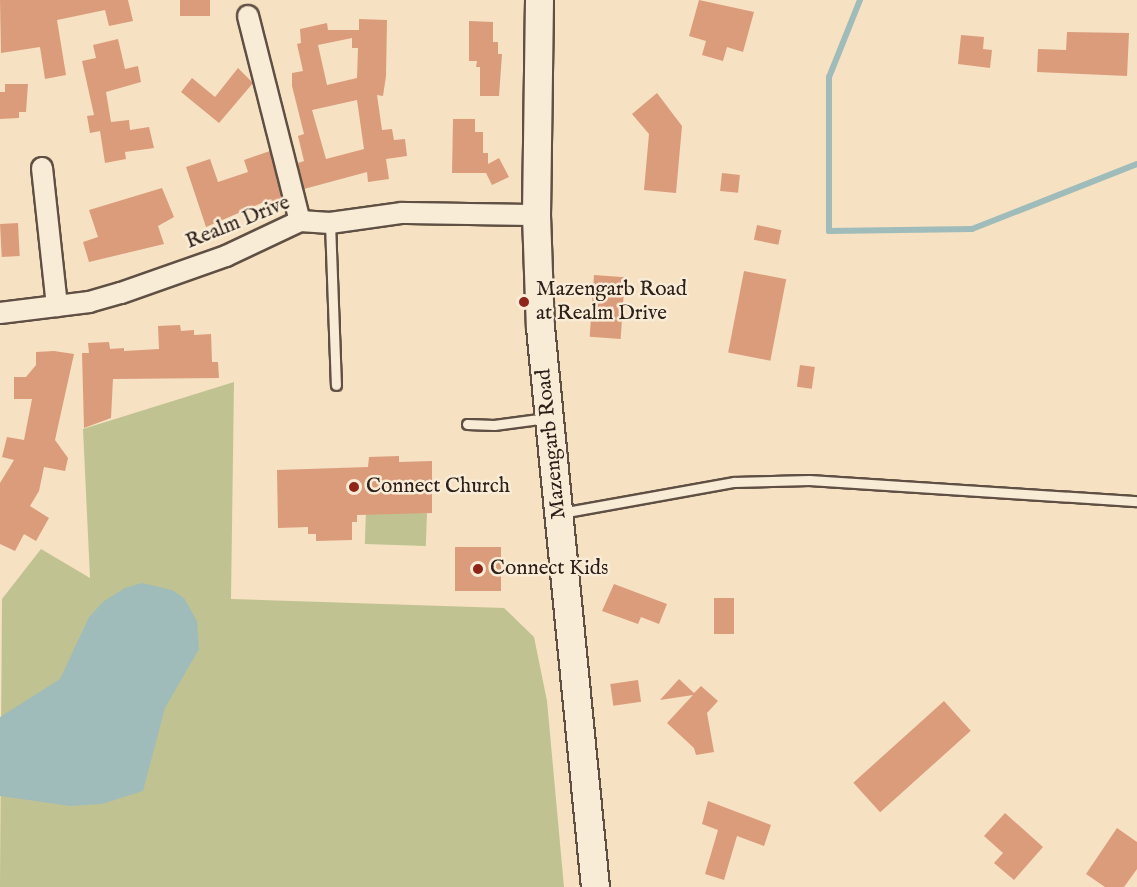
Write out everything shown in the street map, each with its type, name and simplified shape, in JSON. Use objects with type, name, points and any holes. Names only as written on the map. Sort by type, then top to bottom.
[{"type":"main road","name":"Mazengarb Road","points":[[539,0],[536,214],[540,327],[595,887]]},
{"type":"street","points":[[248,16],[300,221]]},
{"type":"street","points":[[42,168],[57,306]]},
{"type":"street","name":"Realm Drive","points":[[0,312],[57,306],[121,293],[226,256],[300,221],[330,223],[402,213],[536,214]]},
{"type":"lane","points":[[330,223],[336,385]]},
{"type":"lane","points":[[467,424],[494,425],[550,417]]},
{"type":"lane","points":[[558,514],[734,482],[808,480],[1137,501]]},
{"type":"green space","points":[[234,382],[231,599],[504,608],[534,637],[547,701],[564,887],[0,887],[2,599],[41,549],[90,578],[83,429]]},
{"type":"green space","points":[[366,511],[427,513],[426,546],[365,544]]},
{"type":"water","points":[[142,583],[172,590],[184,598],[197,621],[199,649],[165,708],[143,791],[102,804],[70,806],[0,796],[0,717],[60,679],[89,617],[104,601],[125,588]]},
{"type":"building","points":[[0,0],[128,0],[133,21],[109,26],[105,10],[57,20],[66,75],[45,79],[40,47],[1,53]]},
{"type":"building","points":[[180,0],[210,0],[210,16],[180,16]]},
{"type":"building","points":[[699,0],[754,12],[743,52],[727,47],[723,61],[702,55],[706,41],[689,36]]},
{"type":"building","points":[[359,19],[387,20],[386,76],[383,96],[377,95],[382,130],[392,129],[394,140],[405,139],[407,156],[386,159],[389,179],[368,182],[367,172],[304,189],[298,163],[304,161],[298,136],[304,134],[292,86],[292,73],[303,71],[297,44],[301,43],[300,29],[327,23],[328,30],[359,30]],"holes":[[[352,38],[352,48],[358,48],[357,78],[327,85],[318,45]],[[357,100],[364,149],[326,159],[312,110]]]},
{"type":"building","points":[[469,21],[493,22],[493,42],[498,42],[498,54],[502,54],[499,96],[480,96],[480,67],[476,67],[477,61],[469,61]]},
{"type":"building","points":[[1067,32],[1129,33],[1127,76],[1037,72],[1038,49],[1066,50]]},
{"type":"building","points":[[961,35],[984,37],[983,49],[992,50],[990,68],[958,64]]},
{"type":"building","points":[[118,39],[125,69],[138,66],[141,82],[106,92],[111,122],[129,120],[130,130],[149,127],[154,148],[125,152],[126,159],[105,163],[100,131],[90,133],[87,116],[94,115],[82,61],[96,58],[93,45]]},
{"type":"building","points":[[238,68],[253,83],[219,123],[181,92],[192,78],[215,97]]},
{"type":"building","points":[[5,84],[28,84],[26,112],[19,112],[19,118],[0,119],[0,92],[5,92]]},
{"type":"building","points":[[657,93],[682,126],[676,193],[644,190],[649,134],[632,114]]},
{"type":"building","points":[[453,119],[475,119],[475,132],[483,132],[483,153],[488,153],[488,164],[499,158],[509,177],[492,185],[486,173],[452,173]]},
{"type":"building","points":[[270,151],[283,204],[274,207],[271,199],[206,227],[186,167],[210,159],[218,182],[248,172],[244,160]]},
{"type":"building","points":[[722,173],[740,175],[738,193],[720,191]]},
{"type":"building","points":[[162,188],[174,217],[158,226],[164,244],[89,262],[83,242],[98,237],[89,210]]},
{"type":"building","points":[[18,223],[20,256],[2,257],[0,224]]},
{"type":"building","points":[[757,225],[781,230],[778,245],[754,240]]},
{"type":"building","points":[[744,271],[786,279],[770,361],[728,352]]},
{"type":"building","points":[[594,275],[625,277],[621,339],[590,337]]},
{"type":"building","points":[[180,325],[181,331],[194,330],[194,335],[211,334],[212,362],[218,362],[219,378],[113,379],[111,418],[84,428],[82,353],[89,353],[88,343],[109,342],[110,349],[124,348],[124,351],[159,349],[158,326]]},
{"type":"building","points":[[54,351],[74,354],[55,440],[68,458],[65,471],[44,467],[39,491],[30,506],[49,518],[36,541],[24,534],[15,551],[0,544],[0,483],[14,460],[2,457],[7,437],[24,440],[32,399],[14,399],[14,377],[26,377],[36,365],[36,352]]},
{"type":"building","points":[[800,365],[815,367],[812,389],[797,387]]},
{"type":"building","name":"Connect Church","points":[[399,456],[399,462],[432,461],[432,513],[357,515],[357,522],[352,522],[352,540],[316,541],[316,534],[308,534],[308,527],[278,528],[277,470],[368,467],[369,457]]},
{"type":"building","name":"Connect Kids","points":[[455,547],[501,547],[501,591],[455,591]]},
{"type":"building","points":[[614,584],[667,604],[659,624],[641,617],[638,624],[602,611]]},
{"type":"building","points":[[714,598],[734,598],[734,634],[714,634]]},
{"type":"building","points":[[679,679],[694,693],[701,686],[718,701],[707,713],[714,752],[696,755],[694,748],[667,723],[693,695],[660,700]]},
{"type":"building","points":[[638,680],[641,702],[613,706],[610,684]]},
{"type":"building","points":[[944,701],[971,731],[880,812],[853,783]]},
{"type":"building","points":[[708,801],[771,825],[764,846],[737,836],[724,880],[705,874],[718,830],[702,824]]},
{"type":"building","points":[[1005,813],[1043,847],[1014,880],[994,863],[1003,853],[984,836]]},
{"type":"building","points":[[1117,828],[1137,842],[1137,869],[1124,887],[1105,887],[1086,874]]},
{"type":"waterway","points":[[860,0],[829,77],[829,231],[972,229],[1137,164]]},
{"type":"place","name":"Mazengarb Road at Realm Drive","points":[[524,302]]},
{"type":"place","name":"Connect Church","points":[[354,487]]},
{"type":"place","name":"Connect Kids","points":[[478,569]]}]
